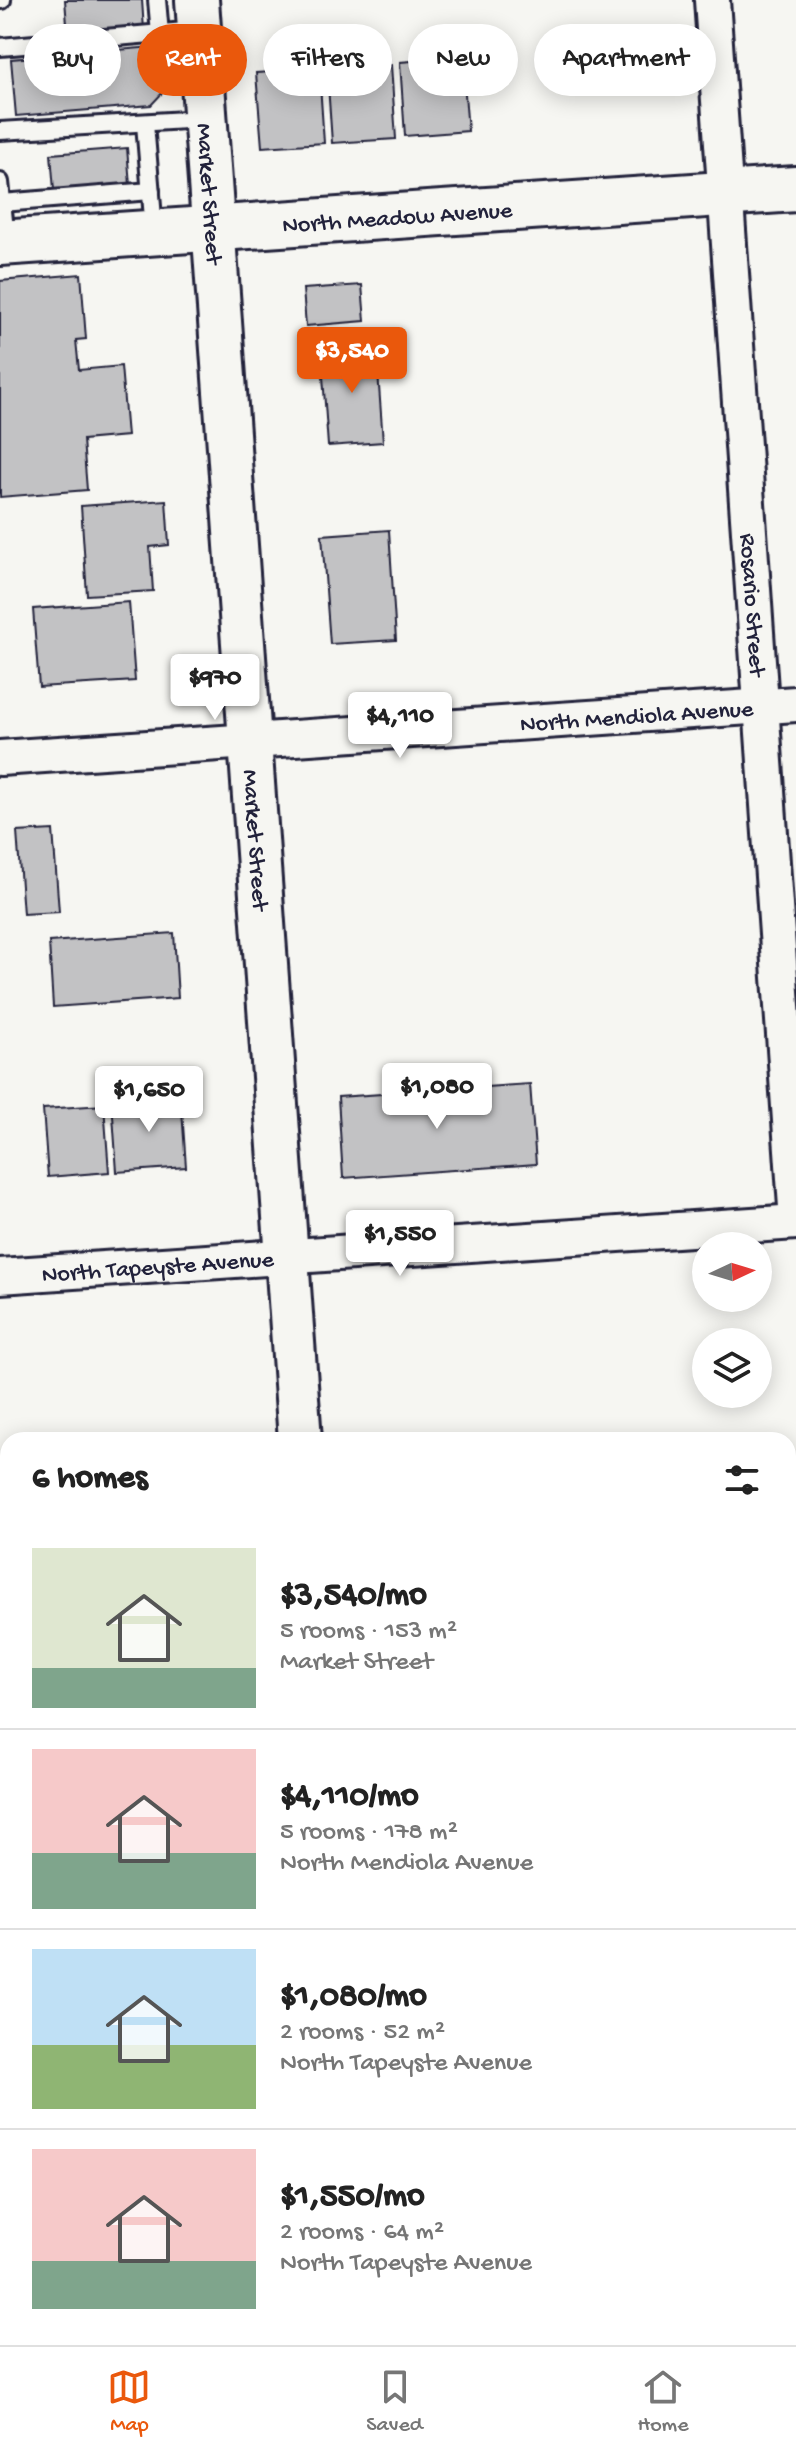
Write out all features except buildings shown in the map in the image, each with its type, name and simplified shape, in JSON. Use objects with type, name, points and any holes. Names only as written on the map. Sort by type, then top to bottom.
[{"type":"main road","name":"North Meadow Avenue","points":[[3,230],[153,212],[213,229],[796,189]]},
{"type":"street","name":"Rosario Street","points":[[712,0],[796,1207]]},
{"type":"street","name":"Market Street","points":[[185,21],[203,119],[213,229],[299,1432]]},
{"type":"street","name":"North Mendiola Avenue","points":[[0,758],[796,704]]},
{"type":"street","name":"North Tapeyste Avenue","points":[[0,1276],[796,1222]]},
{"type":"lane","points":[[157,0],[185,21]]},
{"type":"lane","points":[[0,47],[185,21]]},
{"type":"lane","points":[[0,131],[203,119]]},
{"type":"lane","points":[[145,124],[153,212]]},
{"type":"lane","points":[[0,182],[3,230]]}]
